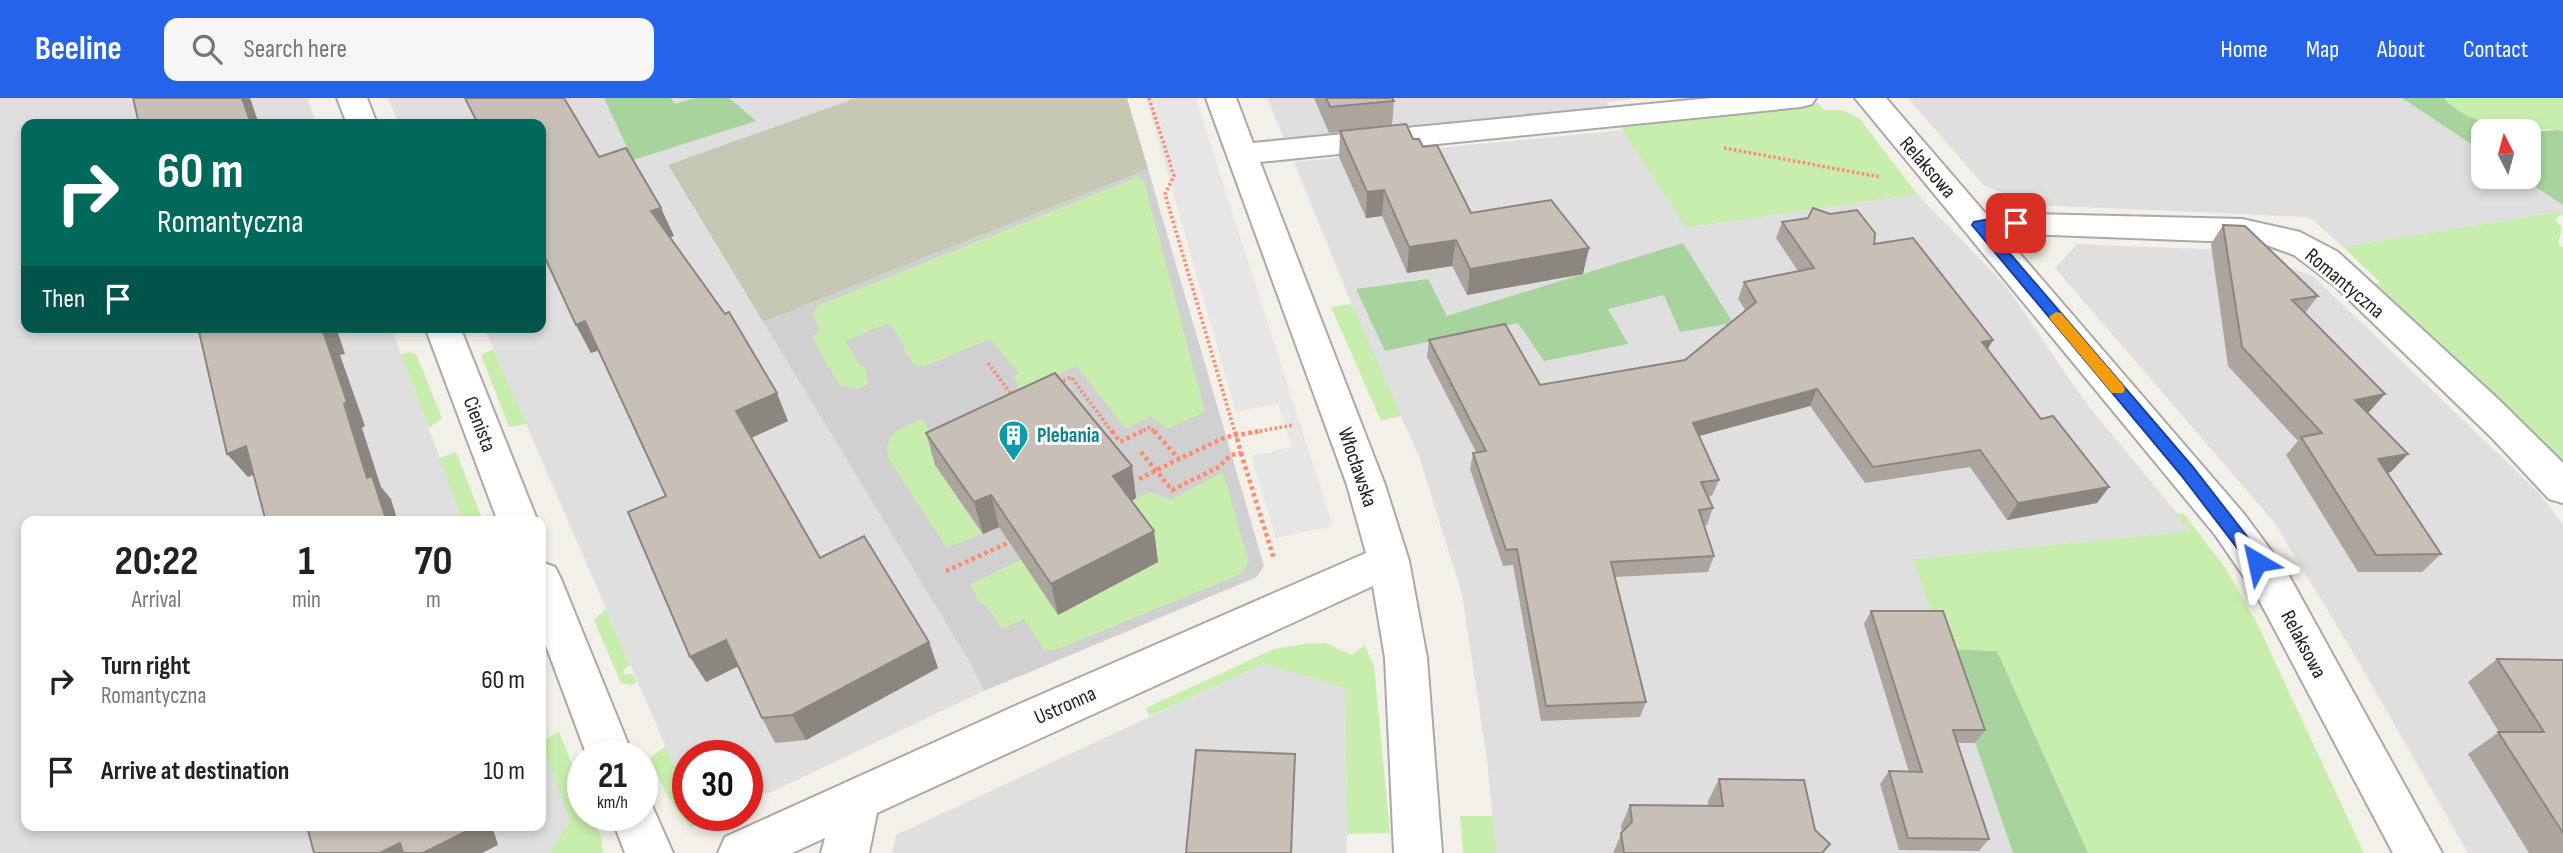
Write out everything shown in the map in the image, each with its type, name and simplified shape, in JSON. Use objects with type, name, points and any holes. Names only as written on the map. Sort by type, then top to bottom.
[{"type":"street","points":[[352,98],[360,119]]},
{"type":"street","name":"Włocławska","points":[[1221,98],[1366,485],[1389,561],[1406,658],[1418,853]]},
{"type":"street","points":[[1243,154],[1801,98]]},
{"type":"street","name":"Relaksowa","points":[[1870,98],[2187,471],[2257,562],[2272,584],[2417,853]]},
{"type":"street","name":"Romantyczna","points":[[1979,225],[1995,222],[2242,230],[2276,235],[2295,242],[2314,252],[2351,284],[2505,428],[2563,488]]},
{"type":"street","name":"Cienista","points":[[444,333],[516,516]]},
{"type":"street","name":"Ustronna","points":[[742,853],[1389,561]]},
{"type":"street","points":[[546,592],[604,740]]},
{"type":"street","points":[[845,853],[857,800]]},
{"type":"street","points":[[640,831],[649,853]]},
{"type":"path","points":[[1149,98],[1174,176],[1165,194],[1241,453],[1272,548],[1273,571]]},
{"type":"path","points":[[1721,147],[1892,179]]},
{"type":"path","points":[[988,363],[1016,402]]},
{"type":"path","points":[[1049,387],[1071,377],[1119,442],[1150,427],[1179,459]]},
{"type":"path","points":[[1139,479],[1236,435],[1296,424]]},
{"type":"path","points":[[1141,452],[1172,490],[1217,468],[1231,455],[1241,453]]},
{"type":"path","points":[[946,571],[1013,541]]},
{"type":"shaded area","points":[[0,98],[307,98],[315,119],[21,119],[21,333],[393,333],[461,516],[21,516],[21,831],[546,831],[546,754],[567,812],[567,825],[550,853],[0,853]]},
{"type":"shaded area","points":[[388,98],[856,98],[668,166],[969,661],[984,691],[767,794],[763,793],[763,740],[672,740],[672,761],[487,333],[546,333],[546,119],[397,119]]},
{"type":"shaded area","points":[[856,98],[1127,98],[1148,169],[763,322],[668,165]]},
{"type":"shaded area","points":[[1146,98],[1196,98],[1333,526],[1276,538],[1251,456],[1292,447],[1278,404],[1236,412]]},
{"type":"shaded area","points":[[1267,98],[1642,98],[1607,102],[1609,107],[1284,138]]},
{"type":"shaded area","points":[[1908,98],[2402,98],[2471,144],[2471,189],[2538,189],[2563,205],[2563,211],[2343,247],[2313,220],[2305,217],[2037,205],[1984,186]]},
{"type":"shaded area","points":[[1624,130],[1687,228],[1917,194],[2006,286],[2085,402],[2192,531],[1913,559],[2013,853],[1496,853],[1487,760],[1462,594],[1419,456],[1367,342],[1294,162]]},
{"type":"shaded area","points":[[1148,169],[1264,566],[1257,577],[984,691],[969,661],[763,322]]},
{"type":"shaded area","points":[[2077,244],[2250,251],[2314,277],[2539,493],[2563,525],[2563,853],[2468,853],[2351,649],[2274,522],[2055,268]]},
{"type":"shaded area","points":[[1263,664],[1345,688],[1347,853],[892,853],[896,835]]},
{"type":"green space","points":[[604,98],[671,98],[675,104],[695,98],[729,98],[756,121],[633,160]]},
{"type":"green space","points":[[2402,98],[2444,98],[2464,114],[2475,119],[2471,119],[2471,144]]},
{"type":"green space","points":[[2444,98],[2563,98],[2563,131],[2541,130],[2541,119],[2475,119]]},
{"type":"green space","points":[[1818,103],[1824,110],[1843,110],[1860,119],[1917,194],[1686,228],[1618,123]]},
{"type":"green space","points":[[2541,131],[2563,131],[2563,205],[2538,189],[2541,189]]},
{"type":"green space","points":[[1137,177],[1144,181],[1205,412],[1167,429],[1151,416],[1126,429],[1077,366],[1020,390],[1014,377],[1019,373],[990,339],[917,367],[904,351],[905,346],[889,323],[845,341],[860,365],[865,368],[868,385],[857,389],[839,384],[812,338],[820,330],[813,315],[817,306]]},
{"type":"green space","points":[[2563,211],[2563,214],[2555,219],[2562,228],[2558,244],[2563,247],[2563,474],[2366,287],[2380,282],[2343,247]]},
{"type":"green space","points":[[1683,243],[1733,323],[1680,332],[1664,295],[1608,309],[1628,344],[1544,361],[1518,323],[1385,351],[1356,289],[1428,279],[1447,316]]},
{"type":"green space","points":[[1352,304],[1401,416],[1381,421],[1331,307]]},
{"type":"green space","points":[[493,349],[527,424],[509,427],[481,355]]},
{"type":"green space","points":[[409,352],[416,354],[442,418],[429,428],[401,355]]},
{"type":"green space","points":[[922,418],[945,459],[935,465],[982,534],[947,548],[888,458],[887,443],[895,432]]},
{"type":"green space","points":[[456,452],[481,516],[461,516],[439,458]]},
{"type":"green space","points":[[1223,472],[1249,562],[1241,574],[1056,650],[1044,650],[1024,619],[1002,629],[986,605],[979,603],[970,584],[1025,558],[1058,614],[1157,562],[1115,510],[1149,492],[1170,500]]},
{"type":"green space","points":[[2183,513],[2224,566],[2256,621],[2364,853],[2088,853],[1997,651],[1943,649],[1913,559],[2191,531],[2177,515]]},
{"type":"green space","points":[[606,609],[630,665],[623,670],[625,675],[632,673],[637,682],[630,685],[621,683],[594,620]]},
{"type":"green space","points":[[1326,643],[1352,655],[1364,645],[1374,665],[1390,833],[1347,834],[1345,688],[1263,664],[1150,716],[1146,708],[1274,649]]},
{"type":"green space","points":[[1943,649],[1997,651],[2088,853],[2013,853]]},
{"type":"green space","points":[[559,732],[567,752],[567,812],[546,755],[546,738]]},
{"type":"green space","points":[[666,746],[672,760],[672,803],[658,775],[658,752]]},
{"type":"green space","points":[[1460,816],[1492,816],[1496,853],[1463,853]]},
{"type":"green space","points":[[567,825],[567,831],[598,831],[601,837],[603,853],[550,853]]},
{"type":"building","points":[[133,98],[242,98],[249,119],[138,119]]},
{"type":"building","points":[[465,98],[564,98],[599,157],[626,148],[661,208],[651,211],[725,314],[729,312],[777,393],[736,411],[820,558],[864,536],[929,642],[792,715],[762,718],[726,640],[690,657],[628,512],[666,496],[585,321],[576,325],[546,260],[546,119],[476,119]]},
{"type":"building","points":[[1326,98],[1392,98],[1394,101],[1330,107]]},
{"type":"building","points":[[1406,124],[1413,139],[1419,139],[1423,147],[1437,145],[1471,213],[1551,200],[1589,248],[1470,269],[1456,240],[1409,247],[1384,190],[1367,192],[1340,131]]},
{"type":"building","points":[[1813,208],[1830,214],[1857,210],[1875,233],[1874,244],[1913,238],[1993,340],[1982,342],[2041,419],[2053,416],[2109,487],[2018,503],[1980,450],[1873,467],[1817,389],[1693,423],[1719,480],[1701,482],[1713,508],[1699,510],[1714,556],[1611,562],[1646,702],[1546,706],[1517,549],[1506,550],[1473,453],[1486,451],[1429,340],[1505,324],[1540,385],[1685,360],[1756,302],[1744,282],[1814,268],[1782,222],[1808,218]]},
{"type":"building","points":[[2223,225],[2245,226],[2318,296],[2292,300],[2385,394],[2355,400],[2408,454],[2378,459],[2441,554],[2376,555],[2301,437],[2322,433],[2242,347]]},
{"type":"building","points":[[199,333],[324,333],[347,402],[344,404],[367,478],[372,476],[385,516],[264,516],[246,446],[227,454]]},
{"type":"building","points":[[1055,373],[1132,466],[1113,476],[1154,531],[1051,584],[991,495],[974,502],[926,433]]},
{"type":"building","points":[[1871,611],[1943,611],[1985,730],[1953,730],[1989,839],[1908,838],[1889,771],[1922,772]]},
{"type":"building","points":[[2497,659],[2563,660],[2563,833],[2498,732],[2544,732]]},
{"type":"building","points":[[1196,750],[1295,754],[1291,853],[1186,853]]},
{"type":"building","points":[[1719,779],[1804,780],[1815,830],[1830,844],[1822,853],[1624,853],[1621,833],[1632,822],[1630,805],[1723,806]]},
{"type":"building","points":[[308,831],[467,831],[423,853],[403,853],[400,843],[380,853],[314,853]]},
{"type":"slow traffic","points":[[2056,317],[2117,389]]},
{"type":"place","name":"Plebania","points":[[1014,462]]},
{"type":"route","points":[[2016,223],[1995,222],[1979,225],[2187,471],[2257,562]]}]
